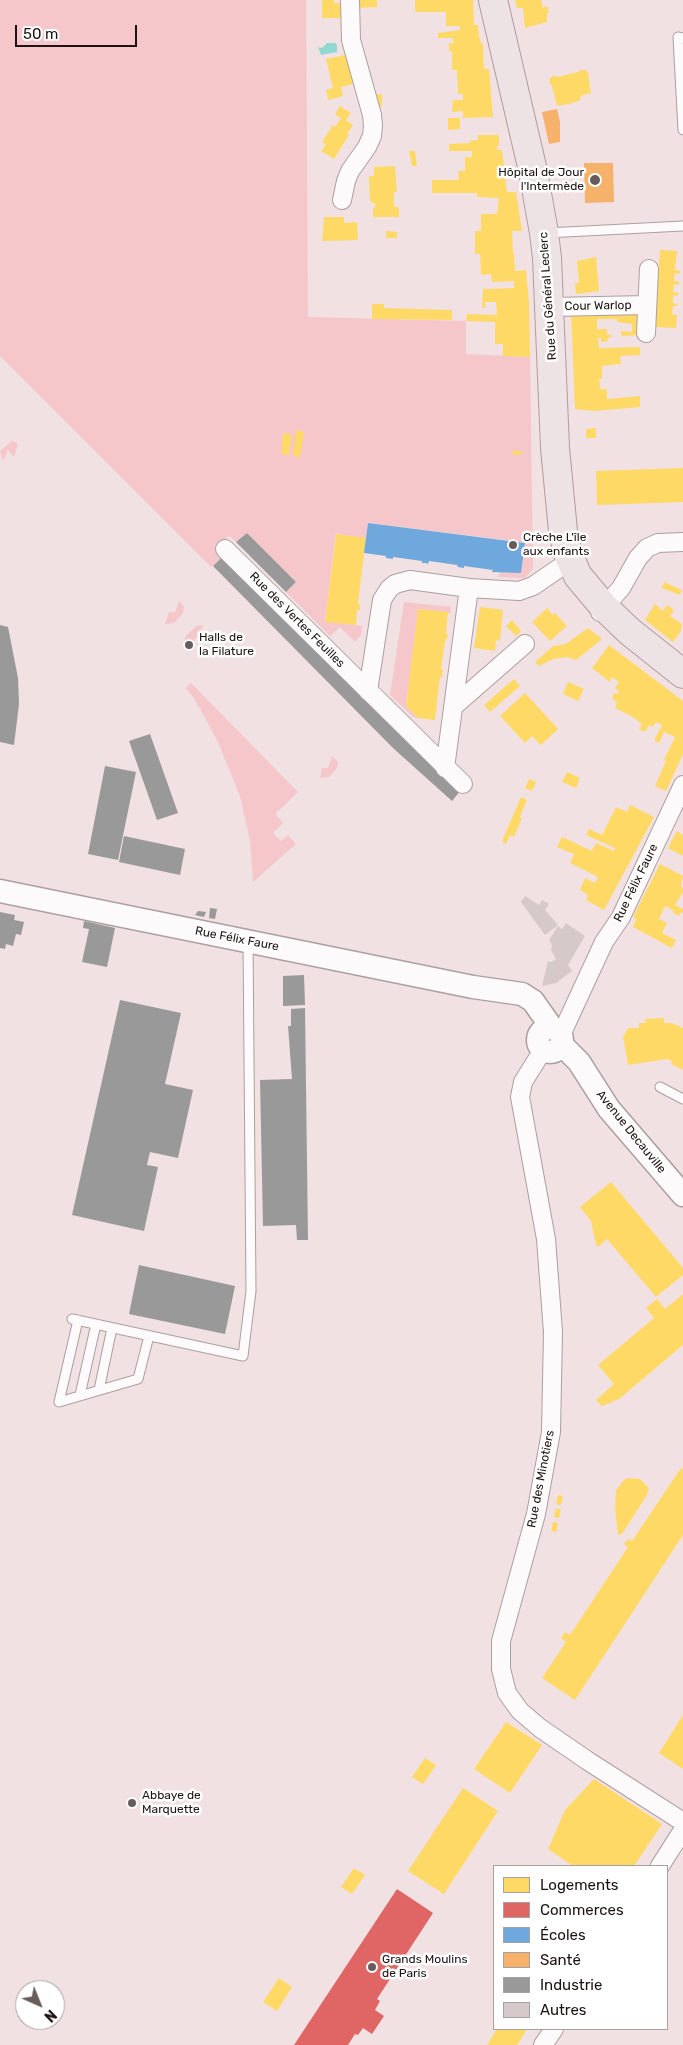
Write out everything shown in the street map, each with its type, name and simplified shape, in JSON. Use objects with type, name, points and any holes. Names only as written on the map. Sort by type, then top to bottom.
[{"type":"main road","name":"Rue du Général Leclerc","points":[[493,0],[533,171],[544,233],[550,307],[555,448],[566,564],[602,610],[683,674]]},
{"type":"street","points":[[342,200],[350,171],[367,147],[372,136],[373,126],[372,115],[351,40],[350,0]]},
{"type":"street","name":"Cour Warlop","points":[[646,332],[649,268]]},
{"type":"street","name":"Cour Warlop","points":[[550,307],[646,305]]},
{"type":"street","points":[[602,610],[621,588],[638,558],[647,548],[658,543],[683,542]]},
{"type":"street","name":"Rue des Vertes Feuilles","points":[[226,549],[463,784]]},
{"type":"street","points":[[368,691],[382,600],[389,589],[402,581],[410,580],[469,588],[519,591],[526,590],[566,564]]},
{"type":"street","points":[[445,768],[469,588]]},
{"type":"street","points":[[453,707],[525,644]]},
{"type":"street","name":"Rue Félix Faure","points":[[0,891],[473,987],[501,998],[516,1008],[551,1038],[606,938],[621,917],[683,785]]},
{"type":"street","name":"Avenue Decauville","points":[[551,1038],[579,1062],[609,1109],[683,1195]]},
{"type":"street","name":"Rue des Minotiers","points":[[551,1038],[525,1077],[520,1092],[546,1239],[552,1332],[551,1432],[536,1514],[501,1641],[501,1670],[507,1693],[520,1711],[540,1728],[683,1822]]},
{"type":"street","points":[[661,1865],[683,1830]]},
{"type":"street","points":[[543,2045],[553,2030]]},
{"type":"lane","points":[[683,38],[678,37],[683,130]]},
{"type":"lane","points":[[544,233],[683,226]]},
{"type":"lane","points":[[149,1336],[138,1379],[59,1402],[75,1320],[243,1356],[250,1291],[248,941]]},
{"type":"lane","points":[[660,1087],[683,1099]]},
{"type":"lane","points":[[80,1396],[96,1324]]},
{"type":"lane","points":[[99,1390],[112,1328]]},
{"type":"shaded area","points":[[0,0],[306,0],[308,317],[466,321],[466,354],[530,357],[533,568],[531,572],[524,578],[499,577],[500,571],[520,573],[521,575],[525,541],[524,543],[369,523],[368,521],[366,538],[337,534],[336,532],[324,621],[362,626],[361,635],[355,642],[340,627],[330,636],[286,592],[296,582],[247,533],[236,542],[229,536],[215,549],[222,557],[211,567],[0,356]]},
{"type":"shaded area","points":[[12,441],[18,444],[14,457],[8,450],[3,461],[0,451]]},
{"type":"shaded area","points":[[179,601],[184,606],[183,613],[174,623],[165,624],[169,612],[175,612]]},
{"type":"shaded area","points":[[404,602],[451,607],[450,613],[416,609],[418,610],[406,706],[418,718],[413,717],[390,695]]},
{"type":"shaded area","points":[[203,625],[191,649],[184,642],[186,636],[196,626]]},
{"type":"shaded area","points":[[191,683],[298,792],[275,814],[283,823],[273,833],[281,841],[288,835],[296,844],[253,882],[250,841],[240,796],[218,742],[194,698],[186,688]]},
{"type":"shaded area","points":[[332,756],[338,762],[337,768],[329,777],[320,778],[322,768],[328,768]]},
{"type":"water","points":[[327,43],[335,43],[337,45],[337,52],[321,55],[318,47],[322,48]]},
{"type":"building: Logements","points":[[322,0],[334,0],[334,3],[342,3],[343,18],[322,18]]},
{"type":"building: Logements","points":[[358,0],[377,0],[377,7],[358,8]]},
{"type":"building: Logements","points":[[415,0],[473,0],[474,25],[478,25],[479,38],[481,44],[483,44],[484,69],[489,69],[493,117],[463,118],[463,111],[452,112],[453,100],[463,100],[463,94],[458,94],[457,70],[452,70],[452,51],[449,51],[449,43],[454,43],[453,38],[438,38],[438,33],[460,30],[460,26],[446,26],[446,12],[415,12]]},
{"type":"building: Logements","points":[[515,0],[541,0],[543,8],[547,6],[549,13],[547,13],[547,22],[525,28],[523,8],[517,8]]},
{"type":"building: Logements","points":[[346,55],[353,84],[341,87],[343,96],[328,100],[326,90],[333,88],[326,59]]},
{"type":"building: Logements","points":[[586,70],[588,73],[591,93],[580,96],[581,100],[570,105],[557,106],[552,86],[549,82],[550,78]]},
{"type":"building: Logements","points":[[382,94],[382,106],[375,107],[372,95]]},
{"type":"building: Logements","points":[[340,106],[351,113],[346,120],[353,125],[334,159],[321,151],[326,144],[322,142],[333,125],[335,127],[341,118],[335,114]]},
{"type":"building: Logements","points":[[448,118],[460,118],[460,129],[448,130]]},
{"type":"building: Logements","points":[[478,135],[499,135],[497,150],[502,150],[507,192],[516,192],[522,231],[512,231],[513,253],[515,271],[526,270],[529,302],[530,357],[503,356],[503,344],[495,344],[495,322],[466,321],[467,314],[497,315],[496,302],[485,302],[485,308],[482,308],[483,289],[514,288],[514,281],[492,282],[491,274],[481,275],[480,254],[475,254],[475,231],[481,231],[481,214],[497,214],[499,198],[477,197],[477,193],[432,193],[432,180],[459,180],[458,171],[465,171],[465,157],[472,157],[472,151],[449,151],[449,144],[470,143],[469,141],[478,140]]},
{"type":"building: Logements","points":[[409,151],[415,151],[417,166],[412,166]]},
{"type":"building: Logements","points":[[395,166],[397,192],[394,192],[394,207],[399,207],[399,217],[373,217],[375,203],[372,203],[370,200],[369,176],[374,176],[374,167]]},
{"type":"building: Logements","points":[[324,217],[344,217],[344,223],[357,222],[358,240],[322,241]]},
{"type":"building: Logements","points":[[386,231],[397,232],[397,238],[386,238]]},
{"type":"building: Logements","points":[[660,250],[677,251],[675,270],[680,271],[679,274],[675,273],[674,281],[679,282],[679,285],[674,284],[673,292],[678,293],[678,296],[673,295],[673,303],[677,304],[677,306],[673,306],[672,314],[677,315],[676,328],[654,327]]},
{"type":"building: Logements","points":[[596,257],[599,291],[576,294],[575,283],[579,283],[577,261]]},
{"type":"building: Logements","points":[[372,304],[384,304],[384,308],[452,310],[452,320],[372,319]]},
{"type":"building: Logements","points":[[571,311],[639,313],[641,335],[622,336],[621,331],[632,332],[632,324],[617,322],[617,319],[597,319],[597,329],[607,329],[607,335],[610,334],[611,337],[608,338],[608,341],[601,342],[601,338],[598,338],[599,348],[640,347],[640,355],[620,356],[621,364],[602,366],[602,379],[599,379],[600,389],[607,389],[607,399],[640,396],[640,407],[594,411],[575,409]]},
{"type":"building: Logements","points":[[596,428],[596,438],[586,438],[586,429]]},
{"type":"building: Logements","points":[[296,430],[304,432],[300,457],[293,456]]},
{"type":"building: Logements","points":[[283,433],[292,435],[289,455],[281,454]]},
{"type":"building: Logements","points":[[513,450],[522,452],[521,455],[512,454]]},
{"type":"building: Logements","points":[[683,468],[683,502],[597,505],[596,471]]},
{"type":"building: Logements","points":[[336,534],[366,538],[358,603],[360,610],[357,610],[356,625],[325,622]]},
{"type":"building: Logements","points":[[664,582],[682,590],[680,595],[662,588]]},
{"type":"building: Logements","points":[[655,604],[663,611],[667,605],[674,610],[670,616],[682,624],[681,631],[673,642],[645,620]]},
{"type":"building: Logements","points":[[480,607],[503,610],[500,641],[496,640],[495,651],[474,648]]},
{"type":"building: Logements","points":[[547,608],[553,615],[555,613],[567,626],[550,641],[532,622]]},
{"type":"building: Logements","points":[[418,609],[448,612],[446,634],[448,634],[445,641],[441,669],[443,670],[442,677],[440,677],[435,720],[418,718],[406,706]]},
{"type":"building: Logements","points":[[512,620],[521,631],[516,636],[506,626]]},
{"type":"building: Logements","points":[[588,628],[602,639],[576,660],[567,657],[553,659],[539,666],[535,662],[553,646],[566,644]]},
{"type":"building: Logements","points":[[609,645],[683,701],[683,754],[666,791],[655,786],[675,737],[664,732],[659,743],[654,740],[662,725],[656,722],[653,727],[649,725],[645,732],[639,729],[642,724],[615,708],[617,702],[612,699],[614,693],[617,694],[619,691],[615,688],[619,682],[612,677],[610,682],[592,668]]},
{"type":"building: Logements","points":[[514,679],[520,686],[490,712],[484,705]]},
{"type":"building: Logements","points":[[568,682],[584,689],[578,701],[563,694]]},
{"type":"building: Logements","points":[[525,693],[558,729],[541,745],[532,736],[525,743],[500,716]]},
{"type":"building: Logements","points":[[567,772],[580,778],[576,788],[562,782]]},
{"type":"building: Logements","points":[[529,779],[536,782],[532,791],[525,788]]},
{"type":"building: Logements","points":[[521,797],[527,800],[520,817],[522,818],[514,837],[510,835],[506,844],[502,841]]},
{"type":"building: Logements","points":[[630,805],[654,817],[604,910],[586,900],[588,895],[580,890],[585,878],[595,883],[598,877],[570,863],[574,854],[557,847],[562,837],[592,851],[596,843],[614,851],[615,848],[586,835],[589,829],[602,835],[616,807],[627,812]]},
{"type":"building: Logements","points":[[677,831],[683,835],[683,856],[668,848]]},
{"type":"building: Logements","points":[[660,864],[683,876],[681,886],[683,892],[675,905],[683,909],[683,913],[681,912],[679,916],[665,906],[659,919],[667,923],[662,933],[676,940],[672,948],[633,927],[636,919],[633,917]]},
{"type":"building: Logements","points":[[664,1018],[664,1023],[672,1023],[683,1028],[683,1070],[671,1064],[672,1061],[667,1059],[628,1065],[623,1037],[628,1028],[639,1028],[639,1023],[646,1023],[645,1019]]},
{"type":"building: Logements","points":[[611,1182],[683,1268],[683,1275],[656,1297],[607,1239],[598,1247],[596,1245],[591,1221],[580,1207]]},
{"type":"building: Logements","points":[[683,1294],[683,1345],[619,1399],[602,1406],[596,1400],[614,1384],[598,1365],[654,1318],[646,1308],[657,1299],[665,1309]]},
{"type":"building: Logements","points":[[681,1468],[683,1469],[683,1535],[575,1700],[542,1678],[566,1642],[561,1638],[565,1632],[570,1635],[628,1547],[624,1544],[628,1539],[632,1541]]},
{"type":"building: Logements","points":[[627,1478],[640,1479],[649,1488],[647,1495],[622,1534],[618,1535],[615,1509],[616,1490]]},
{"type":"building: Logements","points":[[558,1495],[563,1496],[561,1505],[556,1504]]},
{"type":"building: Logements","points":[[556,1508],[561,1510],[559,1518],[554,1517]]},
{"type":"building: Logements","points":[[553,1522],[558,1523],[556,1532],[551,1531]]},
{"type":"building: Logements","points":[[683,1715],[683,1769],[659,1753]]},
{"type":"building: Logements","points":[[506,1722],[542,1745],[510,1793],[474,1769]]},
{"type":"building: Logements","points":[[425,1758],[436,1765],[423,1784],[412,1777]]},
{"type":"building: Logements","points":[[594,1779],[662,1824],[635,1865],[572,1865],[548,1849],[565,1810]]},
{"type":"building: Logements","points":[[463,1788],[498,1811],[444,1894],[408,1871]]},
{"type":"building: Logements","points":[[354,1868],[365,1875],[352,1894],[341,1887]]},
{"type":"building: Logements","points":[[279,1978],[292,1987],[277,2011],[263,2002]]},
{"type":"building: Logements","points":[[496,2030],[526,2030],[517,2045],[487,2045]]},
{"type":"building: Commerces","name":"Grands Moulins de Paris","points":[[397,1889],[433,1913],[377,1999],[380,2001],[375,2010],[384,2016],[372,2034],[363,2028],[358,2035],[355,2034],[348,2045],[294,2045]]},
{"type":"building: Écoles","points":[[368,523],[525,543],[521,573],[492,572],[493,570],[464,566],[464,568],[457,565],[429,561],[428,564],[422,563],[422,561],[393,557],[393,559],[386,558],[386,556],[364,553]]},
{"type":"building: Santé","points":[[557,109],[560,122],[560,142],[549,144],[542,112]]},
{"type":"building: Santé","points":[[584,163],[613,163],[614,202],[585,203]]},
{"type":"building: Industrie","points":[[247,533],[296,582],[286,592],[236,542]]},
{"type":"building: Industrie","points":[[222,557],[393,728],[461,790],[452,801],[393,748],[213,566]]},
{"type":"building: Industrie","points":[[0,625],[8,627],[18,678],[19,704],[14,745],[0,742]]},
{"type":"building: Industrie","points":[[150,734],[178,813],[157,820],[129,741]]},
{"type":"building: Industrie","points":[[105,766],[136,772],[118,860],[88,854]]},
{"type":"building: Industrie","points":[[124,836],[185,849],[180,875],[119,862]]},
{"type":"building: Industrie","points":[[210,908],[217,909],[215,919],[209,918]]},
{"type":"building: Industrie","points":[[198,911],[206,912],[204,917],[195,915]]},
{"type":"building: Industrie","points":[[0,912],[15,915],[14,920],[24,922],[21,935],[16,934],[13,946],[6,944],[5,949],[0,948]]},
{"type":"building: Industrie","points":[[84,921],[115,928],[107,967],[82,962],[89,929],[83,928]]},
{"type":"building: Industrie","points":[[304,975],[305,1005],[283,1006],[283,976]]},
{"type":"building: Industrie","points":[[120,1000],[181,1013],[165,1084],[193,1090],[178,1158],[150,1152],[147,1165],[158,1167],[144,1231],[72,1215]]},
{"type":"building: Industrie","points":[[305,1008],[308,1240],[297,1240],[296,1225],[263,1226],[260,1080],[292,1079],[288,1026],[291,1026],[291,1009]]},
{"type":"building: Industrie","points":[[139,1265],[235,1286],[225,1334],[129,1314]]},
{"type":"building: Autres","points":[[525,896],[539,905],[542,900],[549,904],[545,910],[558,925],[545,935],[521,902]]},
{"type":"building: Autres","points":[[566,923],[585,936],[568,965],[572,971],[556,983],[542,986],[548,961],[551,962],[556,959],[551,950],[552,945],[549,940],[558,926],[562,929]]},
{"type":"place","name":"Hôpital de Jour l'Intermède","points":[[595,180]]},
{"type":"place","name":"Crèche L'île aux enfants","points":[[513,545]]},
{"type":"place","name":"Halls de la Filature","points":[[189,645]]},
{"type":"place","name":"Abbaye de Marquette","points":[[132,1803]]},
{"type":"place","name":"Grands Moulins de Paris","points":[[372,1967]]}]
